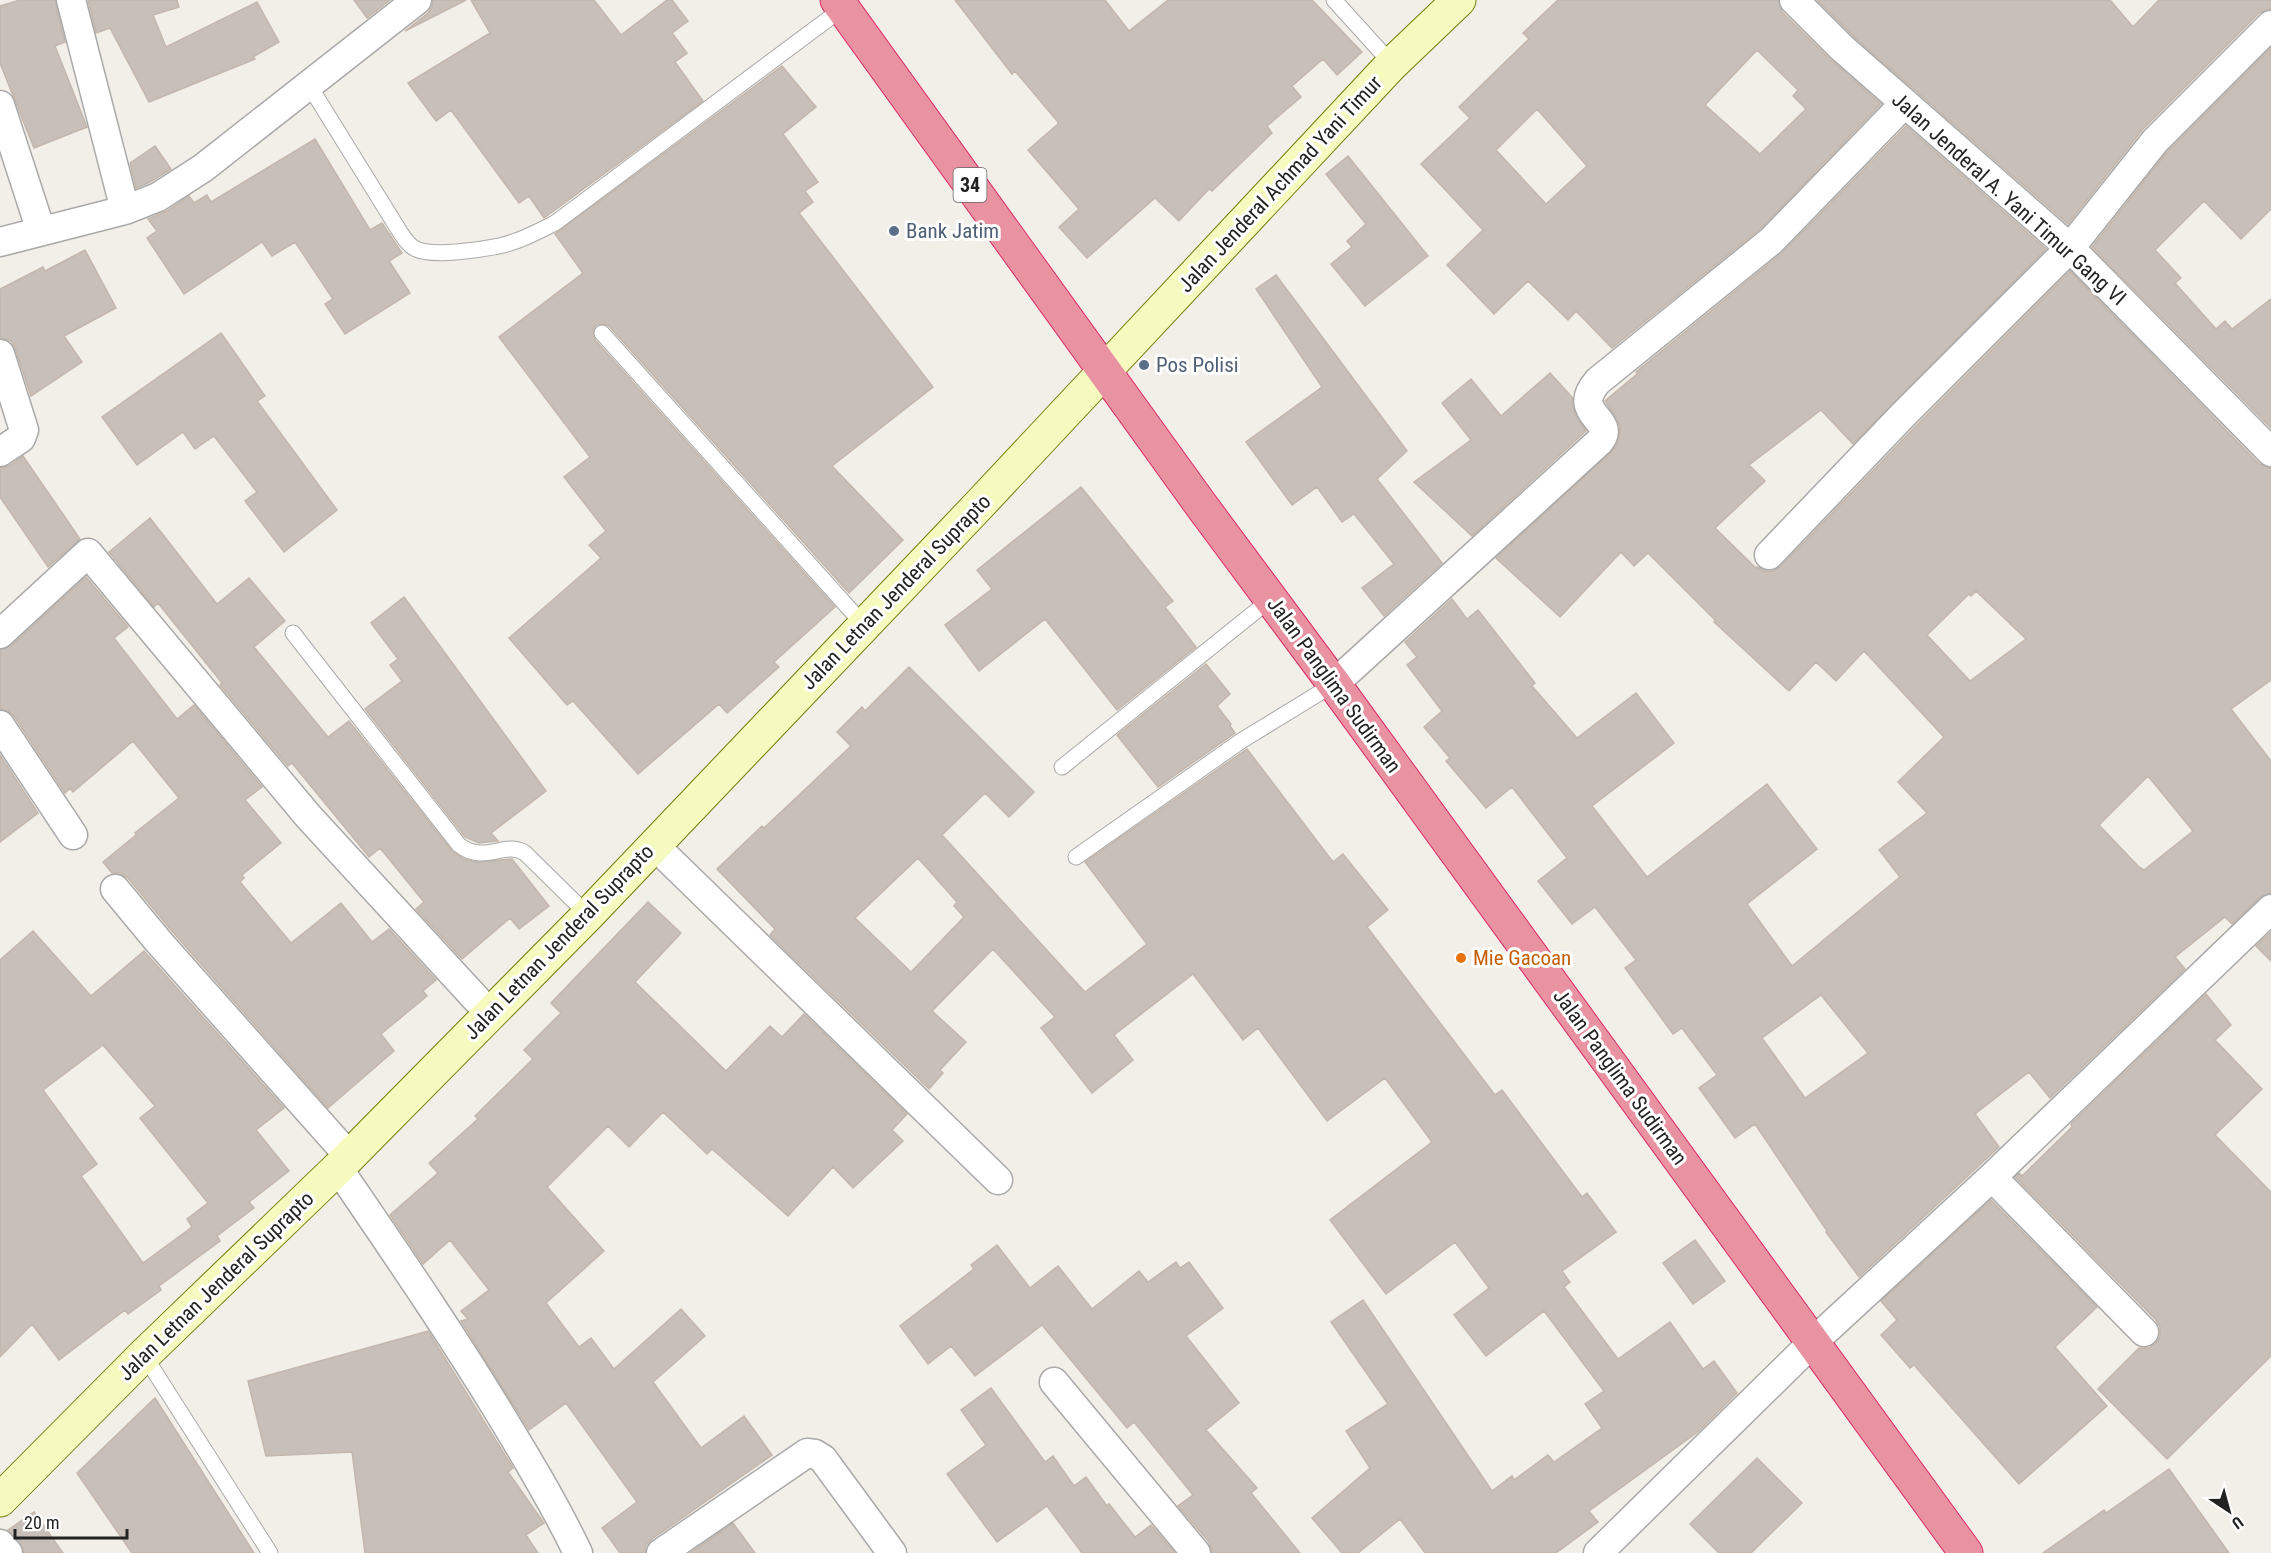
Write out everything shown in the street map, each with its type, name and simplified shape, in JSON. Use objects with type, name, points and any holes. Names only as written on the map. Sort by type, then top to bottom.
[{"type":"highway","name":"34","points":[[840,4],[1104,370]]},
{"type":"highway","name":"Jalan Panglima Sudirman","points":[[1104,370],[1966,1553]]},
{"type":"main road","name":"Jalan Jenderal Achmad Yani Timur","points":[[1104,370],[1392,64],[1459,0]]},
{"type":"main road","name":"Jalan Letnan Jenderal Suprapto","points":[[0,1500],[144,1355],[344,1162],[588,915],[1104,370]]},
{"type":"street","points":[[71,0],[125,210]]},
{"type":"street","points":[[0,242],[125,210],[158,197],[179,185],[417,0]]},
{"type":"street","name":"Jalan Jenderal A. Yani Timur Gang VI","points":[[1794,0],[1842,48],[2070,248],[2271,452]]},
{"type":"street","points":[[1769,555],[1904,414],[2070,248],[2155,141],[2271,25]]},
{"type":"street","points":[[1334,684],[1602,439],[1603,428],[1587,403],[1587,396],[1598,381],[1771,241],[1905,103]]},
{"type":"street","points":[[0,105],[41,231]]},
{"type":"street","points":[[0,354],[24,430],[21,438],[0,452]]},
{"type":"street","points":[[0,634],[88,554],[308,816],[490,1014]]},
{"type":"street","points":[[0,725],[73,835]]},
{"type":"street","points":[[654,845],[998,1180]]},
{"type":"street","points":[[115,888],[344,1162],[537,1475],[560,1514],[578,1553]]},
{"type":"street","points":[[1598,1553],[1813,1342],[1992,1177],[2271,909]]},
{"type":"street","points":[[1992,1177],[2144,1332]]},
{"type":"street","points":[[1054,1382],[1196,1553]]},
{"type":"street","points":[[661,1553],[807,1454],[815,1454],[823,1459],[892,1553]]},
{"type":"street","points":[[0,1544],[8,1553]]},
{"type":"lane","points":[[1334,0],[1392,64]]},
{"type":"lane","points":[[309,85],[412,248],[423,252],[443,252],[499,246],[529,236],[555,223],[840,4]]},
{"type":"lane","points":[[602,333],[864,625]]},
{"type":"lane","points":[[1062,767],[1270,599]]},
{"type":"lane","points":[[293,633],[459,845],[467,851],[478,854],[519,849],[588,915]]},
{"type":"lane","points":[[1076,857],[1241,741],[1334,684]]},
{"type":"lane","points":[[144,1355],[270,1553]]},
{"type":"building","points":[[20,0],[55,0],[65,42],[55,46],[87,127],[34,148],[0,63],[0,6]]},
{"type":"building","points":[[88,0],[177,0],[179,7],[153,15],[166,47],[257,2],[279,42],[253,57],[255,59],[149,102],[110,28],[96,33]]},
{"type":"building","points":[[354,0],[390,0],[367,18]]},
{"type":"building","points":[[433,0],[466,0],[405,31],[428,13]]},
{"type":"building","points":[[471,0],[594,0],[621,35],[667,0],[672,0],[688,21],[672,33],[687,53],[675,62],[703,101],[544,218],[529,196],[519,203],[451,110],[436,121],[408,83],[490,33]]},
{"type":"building","points":[[955,0],[1105,0],[1129,31],[1168,0],[1312,0],[1362,52],[1337,75],[1323,59],[1292,86],[1301,97],[1267,126],[1272,133],[1212,191],[1209,189],[1179,221],[1155,198],[1087,258],[1059,227],[1079,209],[1028,150],[1058,122],[1015,71],[1012,74]]},
{"type":"building","points":[[1558,0],[1778,0],[1782,12],[1831,60],[1881,104],[1760,229],[1612,348],[1576,311],[1568,320],[1528,281],[1494,314],[1447,265],[1483,230],[1421,164],[1470,118],[1459,107],[1529,39],[1523,33]],"holes":[[[1757,50],[1798,90],[1793,96],[1806,109],[1760,154],[1705,105]],[[1537,109],[1587,166],[1546,204],[1496,150]]]},
{"type":"building","points":[[1817,0],[2110,0],[2133,27],[2159,0],[2271,0],[2271,9],[2259,13],[2143,129],[2068,224],[1853,36]]},
{"type":"building","points":[[2271,48],[2271,209],[2241,239],[2204,201],[2155,250],[2181,278],[2175,283],[2216,329],[2225,321],[2232,329],[2271,299],[2271,428],[2092,247],[2167,152]]},
{"type":"building","points":[[782,66],[816,107],[783,134],[818,182],[805,191],[813,202],[799,213],[933,387],[832,466],[903,540],[849,593],[609,326],[596,325],[593,331],[595,340],[835,607],[774,662],[779,667],[727,713],[719,704],[638,774],[573,701],[567,705],[509,638],[601,558],[589,545],[606,531],[564,477],[590,457],[499,337],[583,273],[555,234]]},
{"type":"building","points":[[1906,126],[2046,249],[1853,444],[1821,410],[1749,465],[1765,481],[1715,528],[1756,568],[1773,571],[1780,567],[2070,271],[2259,464],[2271,468],[2271,680],[2231,709],[2271,761],[2271,893],[2260,897],[2232,924],[2225,917],[2175,957],[2185,969],[2050,1098],[2029,1072],[1975,1114],[1999,1147],[1859,1277],[1826,1232],[1755,1124],[1735,1138],[1699,1088],[1717,1075],[1682,1028],[1673,1034],[1625,968],[1636,960],[1595,907],[1572,924],[1538,881],[1567,858],[1512,787],[1486,808],[1446,761],[1450,758],[1424,727],[1442,711],[1407,665],[1417,657],[1405,642],[1452,599],[1467,619],[1478,610],[1535,683],[1532,686],[1577,738],[1636,693],[1674,743],[1592,806],[1647,877],[1767,784],[1817,849],[1747,904],[1792,966],[1900,877],[1879,850],[1927,813],[1898,782],[1944,737],[1864,651],[1836,681],[1816,662],[1789,691],[1714,622],[1716,621],[1648,553],[1634,566],[1621,552],[1560,617],[1496,558],[1613,450],[1618,442],[1620,427],[1605,401],[1637,374],[1636,372],[1781,254]],"holes":[[[1976,591],[2026,639],[1970,681],[1927,635],[1969,594],[1971,596]],[[2148,776],[2193,831],[2144,870],[2099,825]],[[1821,995],[1868,1053],[1805,1098],[1762,1038]]]},
{"type":"building","points":[[315,139],[370,230],[382,223],[402,253],[389,261],[410,293],[345,334],[325,304],[333,299],[295,242],[272,256],[262,242],[184,294],[147,238],[157,231],[148,219],[167,211],[189,196],[194,203],[207,195],[211,202]]},
{"type":"building","points":[[155,146],[171,169],[136,188],[130,163]]},
{"type":"building","points":[[1348,156],[1428,256],[1365,306],[1331,264],[1352,247],[1347,241],[1366,224],[1326,174]]},
{"type":"building","points":[[85,250],[116,308],[64,336],[82,362],[31,396],[15,348],[11,341],[0,338],[0,289],[43,267],[45,271]]},
{"type":"building","points":[[1276,275],[1407,451],[1377,479],[1442,563],[1384,616],[1362,588],[1394,564],[1354,514],[1342,522],[1317,487],[1292,505],[1246,442],[1322,387],[1256,289]]},
{"type":"building","points":[[221,333],[265,396],[257,401],[337,510],[284,552],[245,501],[257,492],[214,436],[195,449],[183,432],[137,465],[102,417]]},
{"type":"building","points":[[1550,373],[1572,397],[1575,414],[1586,431],[1472,536],[1414,482],[1471,440],[1442,403],[1471,379],[1501,416]]},
{"type":"building","points":[[23,456],[80,539],[48,567],[0,497],[0,468],[9,466]]},
{"type":"building","points":[[1081,487],[1173,601],[1165,607],[1196,647],[1117,710],[1045,619],[979,671],[945,625],[992,589],[977,570]]},
{"type":"building","points":[[150,518],[217,604],[249,578],[285,621],[254,647],[328,737],[349,721],[452,851],[464,859],[476,862],[512,859],[549,906],[519,929],[510,918],[462,959],[416,909],[424,902],[380,848],[369,857],[292,763],[288,766],[220,685],[222,683],[158,603],[154,607],[109,552]]},
{"type":"building","points":[[86,577],[128,627],[114,638],[177,719],[194,705],[262,787],[245,800],[281,843],[242,875],[244,878],[240,882],[291,943],[341,903],[372,942],[389,929],[436,980],[423,991],[427,996],[381,1034],[394,1051],[328,1108],[128,878],[120,873],[112,873],[103,862],[179,798],[133,741],[73,792],[70,788],[65,793],[14,716],[0,709],[0,650],[11,646]]},
{"type":"building","points":[[404,597],[546,791],[491,833],[498,841],[479,843],[465,837],[365,709],[402,681],[390,665],[398,659],[371,623]]},
{"type":"building","points":[[1206,664],[1230,694],[1217,706],[1235,733],[1158,787],[1117,735]]},
{"type":"building","points":[[909,667],[1034,792],[1009,817],[985,793],[942,835],[1085,992],[1147,944],[1085,862],[1247,749],[1333,862],[1343,854],[1388,910],[1367,927],[1495,1095],[1502,1090],[1582,1197],[1587,1193],[1616,1232],[1562,1271],[1570,1282],[1564,1287],[1618,1359],[1670,1322],[1703,1369],[1714,1361],[1737,1393],[1699,1431],[1589,1511],[1598,1522],[1556,1553],[1425,1553],[1400,1519],[1358,1553],[1342,1553],[1312,1518],[1370,1468],[1346,1431],[1388,1404],[1331,1322],[1363,1300],[1492,1491],[1512,1476],[1514,1480],[1548,1455],[1554,1462],[1602,1428],[1585,1404],[1604,1391],[1544,1311],[1486,1356],[1454,1315],[1489,1288],[1455,1242],[1386,1294],[1330,1220],[1432,1142],[1385,1078],[1327,1121],[1258,1028],[1243,1040],[1193,974],[1114,1035],[1133,1060],[1092,1093],[1041,1028],[1055,1017],[993,949],[932,1011],[966,1042],[940,1070],[943,1073],[929,1089],[770,935],[775,929],[717,869],[851,746],[837,732],[862,707],[865,711]],"holes":[[[918,858],[957,902],[954,906],[964,917],[911,972],[855,918]]]},
{"type":"building","points":[[0,755],[38,813],[0,842]]},
{"type":"building","points":[[648,902],[681,933],[635,982],[726,1071],[770,1026],[782,1037],[804,1014],[907,1114],[892,1130],[903,1141],[853,1188],[833,1167],[788,1216],[712,1149],[707,1154],[663,1112],[629,1147],[608,1126],[547,1187],[604,1251],[546,1303],[579,1347],[591,1338],[614,1369],[681,1309],[705,1336],[653,1382],[701,1448],[744,1416],[772,1455],[652,1539],[646,1545],[645,1553],[620,1553],[602,1528],[637,1502],[566,1403],[529,1430],[461,1321],[468,1319],[461,1311],[489,1290],[450,1240],[423,1264],[390,1215],[438,1173],[429,1163],[478,1119],[475,1116],[533,1059],[524,1050],[561,1013],[551,1003]]},
{"type":"building","points":[[33,931],[91,996],[144,951],[284,1108],[256,1130],[289,1171],[249,1202],[254,1208],[217,1236],[220,1241],[159,1286],[161,1290],[128,1314],[125,1310],[59,1360],[32,1324],[0,1357],[0,960]],"holes":[[[103,1045],[155,1106],[140,1118],[208,1203],[187,1219],[192,1227],[143,1263],[81,1176],[97,1164],[43,1090]]]},
{"type":"building","points":[[2271,932],[2271,961],[2256,946]]},
{"type":"building","points":[[2206,994],[2231,1025],[2215,1040],[2262,1089],[2215,1135],[2271,1192],[2271,1356],[2167,1459],[2098,1389],[2139,1348],[2149,1348],[2156,1343],[2160,1336],[2160,1327],[2156,1320],[2015,1177],[2019,1173],[2022,1176],[2072,1127],[2071,1124]]},
{"type":"building","points":[[1991,1200],[2097,1307],[2055,1347],[2107,1406],[2019,1484],[1914,1365],[1910,1368],[1881,1335],[1897,1320],[1881,1301]]},
{"type":"building","points":[[1695,1240],[1725,1281],[1693,1304],[1663,1263]]},
{"type":"building","points":[[997,1245],[1030,1288],[1058,1266],[1092,1309],[1139,1271],[1148,1282],[1176,1262],[1180,1268],[1189,1262],[1223,1308],[1186,1336],[1239,1403],[1206,1430],[1257,1488],[1251,1493],[1300,1553],[1212,1553],[1209,1542],[1178,1506],[1193,1495],[1134,1422],[1127,1428],[1042,1325],[975,1376],[951,1346],[928,1364],[900,1326],[974,1269],[971,1265]]},
{"type":"building","points":[[428,1331],[513,1468],[508,1472],[544,1523],[526,1535],[538,1553],[365,1553],[352,1452],[266,1456],[248,1381]]},
{"type":"building","points":[[991,1388],[1045,1462],[1053,1456],[1074,1486],[1086,1477],[1107,1506],[1109,1504],[1135,1537],[1151,1525],[1175,1553],[1082,1553],[1047,1506],[997,1542],[947,1474],[986,1445],[961,1410]]},
{"type":"building","points":[[155,1398],[254,1553],[132,1553],[77,1473]]},
{"type":"building","points":[[1757,1458],[1802,1503],[1751,1553],[1719,1553],[1690,1524]]},
{"type":"building","points":[[2169,1469],[2229,1553],[2043,1553],[2104,1510],[2106,1513]]},
{"type":"building","points":[[34,1512],[63,1553],[24,1553],[20,1542],[8,1530]]},
{"type":"building","points":[[733,1523],[755,1553],[690,1553]]},
{"type":"place","name":"Bank Jatim","points":[[894,231]]},
{"type":"place","name":"Pos Polisi","points":[[1144,365]]},
{"type":"place","name":"Mie Gacoan","points":[[1461,958]]}]
